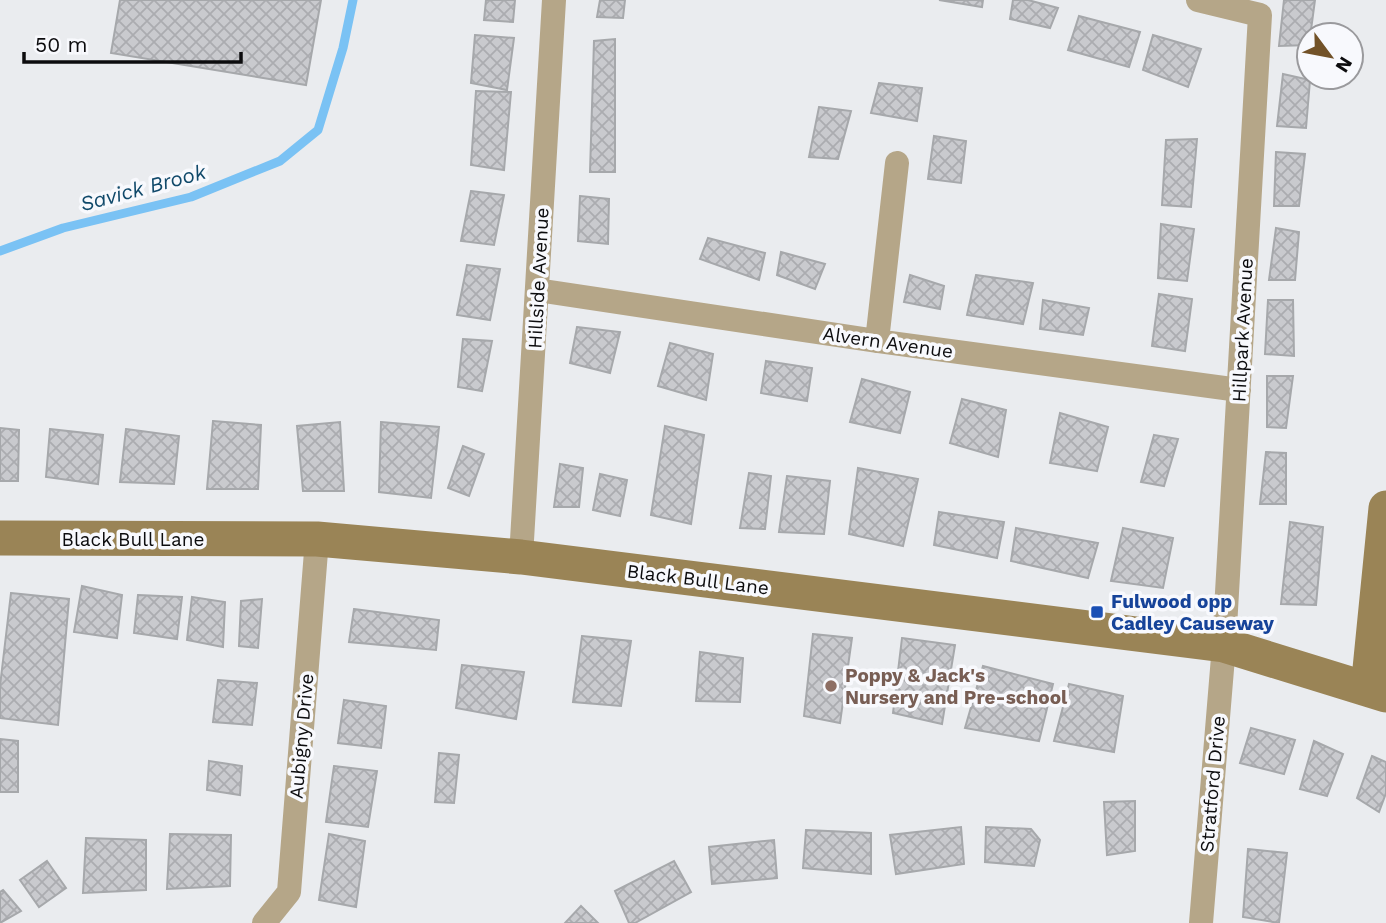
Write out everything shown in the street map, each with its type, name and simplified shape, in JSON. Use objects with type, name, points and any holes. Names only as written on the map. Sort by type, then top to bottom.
[{"type":"street","name":"Hillside Avenue","points":[[521,557],[554,0]]},
{"type":"street","name":"Hillpark Avenue","points":[[1198,0],[1260,15],[1224,645]]},
{"type":"street","points":[[877,341],[897,163]]},
{"type":"street","name":"Alvern Avenue","points":[[537,290],[877,341],[1238,390]]},
{"type":"street","points":[[1377,692],[1386,508]]},
{"type":"street","name":"Black Bull Lane","points":[[0,538],[317,539],[521,557],[1224,645],[1377,692]]},
{"type":"street","name":"Aubigny Drive","points":[[264,923],[289,892],[317,539]]},
{"type":"street","name":"Stratford Drive","points":[[1201,923],[1224,645]]},
{"type":"building","points":[[120,0],[321,0],[306,85],[111,53]]},
{"type":"building","points":[[486,0],[515,0],[513,22],[484,20]]},
{"type":"building","points":[[600,0],[625,0],[623,18],[597,17]]},
{"type":"building","points":[[939,0],[983,0],[982,7]]},
{"type":"building","points":[[1013,0],[1028,0],[1058,8],[1050,28],[1010,19]]},
{"type":"building","points":[[1284,0],[1315,0],[1312,21],[1295,21],[1295,45],[1279,46]]},
{"type":"building","points":[[1079,16],[1140,32],[1129,67],[1068,50]]},
{"type":"building","points":[[475,35],[514,38],[507,90],[471,83]]},
{"type":"building","points":[[1153,35],[1201,49],[1188,87],[1143,70]]},
{"type":"building","points":[[615,39],[615,172],[590,172],[594,41]]},
{"type":"building","points":[[1283,74],[1295,77],[1295,91],[1309,91],[1306,128],[1277,126]]},
{"type":"building","points":[[879,83],[922,88],[917,121],[871,113]]},
{"type":"building","points":[[476,91],[511,92],[504,170],[471,165]]},
{"type":"building","points":[[819,107],[851,111],[838,159],[809,157]]},
{"type":"building","points":[[934,136],[966,141],[961,183],[928,179]]},
{"type":"building","points":[[1197,139],[1191,207],[1162,205],[1166,140]]},
{"type":"building","points":[[1276,152],[1305,154],[1299,206],[1274,206]]},
{"type":"building","points":[[471,191],[504,195],[494,245],[461,241]]},
{"type":"building","points":[[580,196],[609,199],[608,244],[578,241]]},
{"type":"building","points":[[1161,224],[1194,229],[1187,281],[1158,278]]},
{"type":"building","points":[[1276,228],[1299,232],[1295,280],[1269,280]]},
{"type":"building","points":[[708,238],[765,253],[759,280],[700,259]]},
{"type":"building","points":[[781,252],[825,264],[815,289],[777,275]]},
{"type":"building","points":[[467,265],[500,269],[490,320],[457,315]]},
{"type":"building","points":[[910,275],[944,286],[940,309],[904,302]]},
{"type":"building","points":[[976,275],[1033,283],[1023,324],[967,315]]},
{"type":"building","points":[[1159,294],[1192,299],[1185,351],[1152,346]]},
{"type":"building","points":[[1043,300],[1089,308],[1083,335],[1040,329]]},
{"type":"building","points":[[1268,300],[1293,300],[1294,356],[1265,354]]},
{"type":"building","points":[[577,327],[620,332],[610,373],[570,363]]},
{"type":"building","points":[[463,339],[492,341],[482,391],[458,387]]},
{"type":"building","points":[[670,343],[713,354],[706,400],[658,386]]},
{"type":"building","points":[[766,361],[812,368],[807,401],[761,393]]},
{"type":"building","points":[[1267,376],[1293,376],[1286,428],[1267,427]]},
{"type":"building","points":[[862,379],[910,392],[900,433],[850,422]]},
{"type":"building","points":[[962,399],[1006,410],[998,457],[950,443]]},
{"type":"building","points":[[1060,413],[1108,427],[1097,471],[1050,463]]},
{"type":"building","points":[[213,421],[261,425],[258,489],[207,489]]},
{"type":"building","points":[[340,422],[344,491],[303,491],[297,426]]},
{"type":"building","points":[[381,422],[439,427],[431,498],[379,492]]},
{"type":"building","points":[[665,426],[704,435],[691,524],[651,515]]},
{"type":"building","points":[[0,428],[19,430],[18,481],[0,481]]},
{"type":"building","points":[[50,429],[103,435],[98,484],[46,477]]},
{"type":"building","points":[[126,429],[179,436],[174,484],[120,482]]},
{"type":"building","points":[[1154,435],[1178,439],[1164,486],[1141,482]]},
{"type":"building","points":[[463,446],[484,454],[469,496],[448,488]]},
{"type":"building","points":[[1266,452],[1286,453],[1286,504],[1260,504]]},
{"type":"building","points":[[560,464],[583,468],[579,507],[554,507]]},
{"type":"building","points":[[858,468],[918,479],[903,546],[849,534]]},
{"type":"building","points":[[749,473],[771,476],[765,529],[740,528]]},
{"type":"building","points":[[600,474],[627,480],[620,516],[593,510]]},
{"type":"building","points":[[787,476],[830,481],[824,534],[779,532]]},
{"type":"building","points":[[939,512],[1004,522],[997,558],[934,545]]},
{"type":"building","points":[[1290,522],[1323,527],[1316,605],[1281,604]]},
{"type":"building","points":[[1016,528],[1098,543],[1088,578],[1011,561]]},
{"type":"building","points":[[1123,528],[1173,538],[1163,588],[1111,581]]},
{"type":"building","points":[[82,586],[122,595],[117,638],[74,632]]},
{"type":"building","points":[[11,593],[69,599],[58,725],[0,718],[0,686]]},
{"type":"building","points":[[138,595],[182,597],[177,639],[134,633]]},
{"type":"building","points":[[192,597],[225,602],[223,647],[187,640]]},
{"type":"building","points":[[262,599],[258,648],[239,646],[241,601]]},
{"type":"building","points":[[354,609],[439,620],[436,650],[349,642]]},
{"type":"building","points":[[813,634],[852,638],[840,723],[804,716]]},
{"type":"building","points":[[582,636],[631,641],[621,706],[573,702]]},
{"type":"building","points":[[902,638],[955,645],[942,724],[893,713]]},
{"type":"building","points":[[700,652],[743,658],[740,702],[696,701]]},
{"type":"building","points":[[462,665],[524,672],[516,719],[456,708]]},
{"type":"building","points":[[983,666],[1053,684],[1039,741],[965,728]]},
{"type":"building","points":[[218,680],[257,683],[252,725],[213,722]]},
{"type":"building","points":[[1069,684],[1123,696],[1114,752],[1054,741]]},
{"type":"building","points":[[344,700],[386,706],[381,748],[338,743]]},
{"type":"building","points":[[1251,728],[1295,740],[1284,774],[1240,763]]},
{"type":"building","points":[[0,739],[18,741],[18,792],[0,792]]},
{"type":"building","points":[[1314,741],[1343,754],[1327,796],[1300,789]]},
{"type":"building","points":[[439,753],[459,755],[454,803],[435,802]]},
{"type":"building","points":[[1372,756],[1386,762],[1386,793],[1379,812],[1357,798]]},
{"type":"building","points":[[209,761],[242,766],[240,795],[207,790]]},
{"type":"building","points":[[334,766],[377,771],[368,827],[326,822]]},
{"type":"building","points":[[1135,801],[1135,851],[1107,855],[1104,802]]},
{"type":"building","points":[[961,827],[964,864],[896,874],[890,835]]},
{"type":"building","points":[[986,827],[1031,829],[1040,840],[1034,866],[985,862]]},
{"type":"building","points":[[806,830],[871,833],[871,874],[803,868]]},
{"type":"building","points":[[170,834],[231,835],[230,886],[167,889]]},
{"type":"building","points":[[329,834],[365,841],[356,907],[319,900]]},
{"type":"building","points":[[86,838],[146,840],[146,890],[83,893]]},
{"type":"building","points":[[774,840],[777,878],[712,884],[709,847]]},
{"type":"building","points":[[1248,849],[1287,853],[1279,923],[1243,917]]},
{"type":"building","points":[[47,861],[66,888],[39,907],[20,880]]},
{"type":"building","points":[[674,861],[691,892],[635,923],[629,923],[615,891]]},
{"type":"building","points":[[3,890],[21,911],[0,923],[0,892]]},
{"type":"building","points":[[581,906],[598,923],[565,923]]},
{"type":"waterway","name":"Savick Brook","points":[[0,251],[63,228],[191,197],[280,161],[318,130],[343,48],[353,0]]},
{"type":"place","name":"Fulwood opp Cadley Causeway","points":[[1097,612]]},
{"type":"place","name":"Poppy & Jack's Nursery and Pre-school","points":[[831,686]]}]
